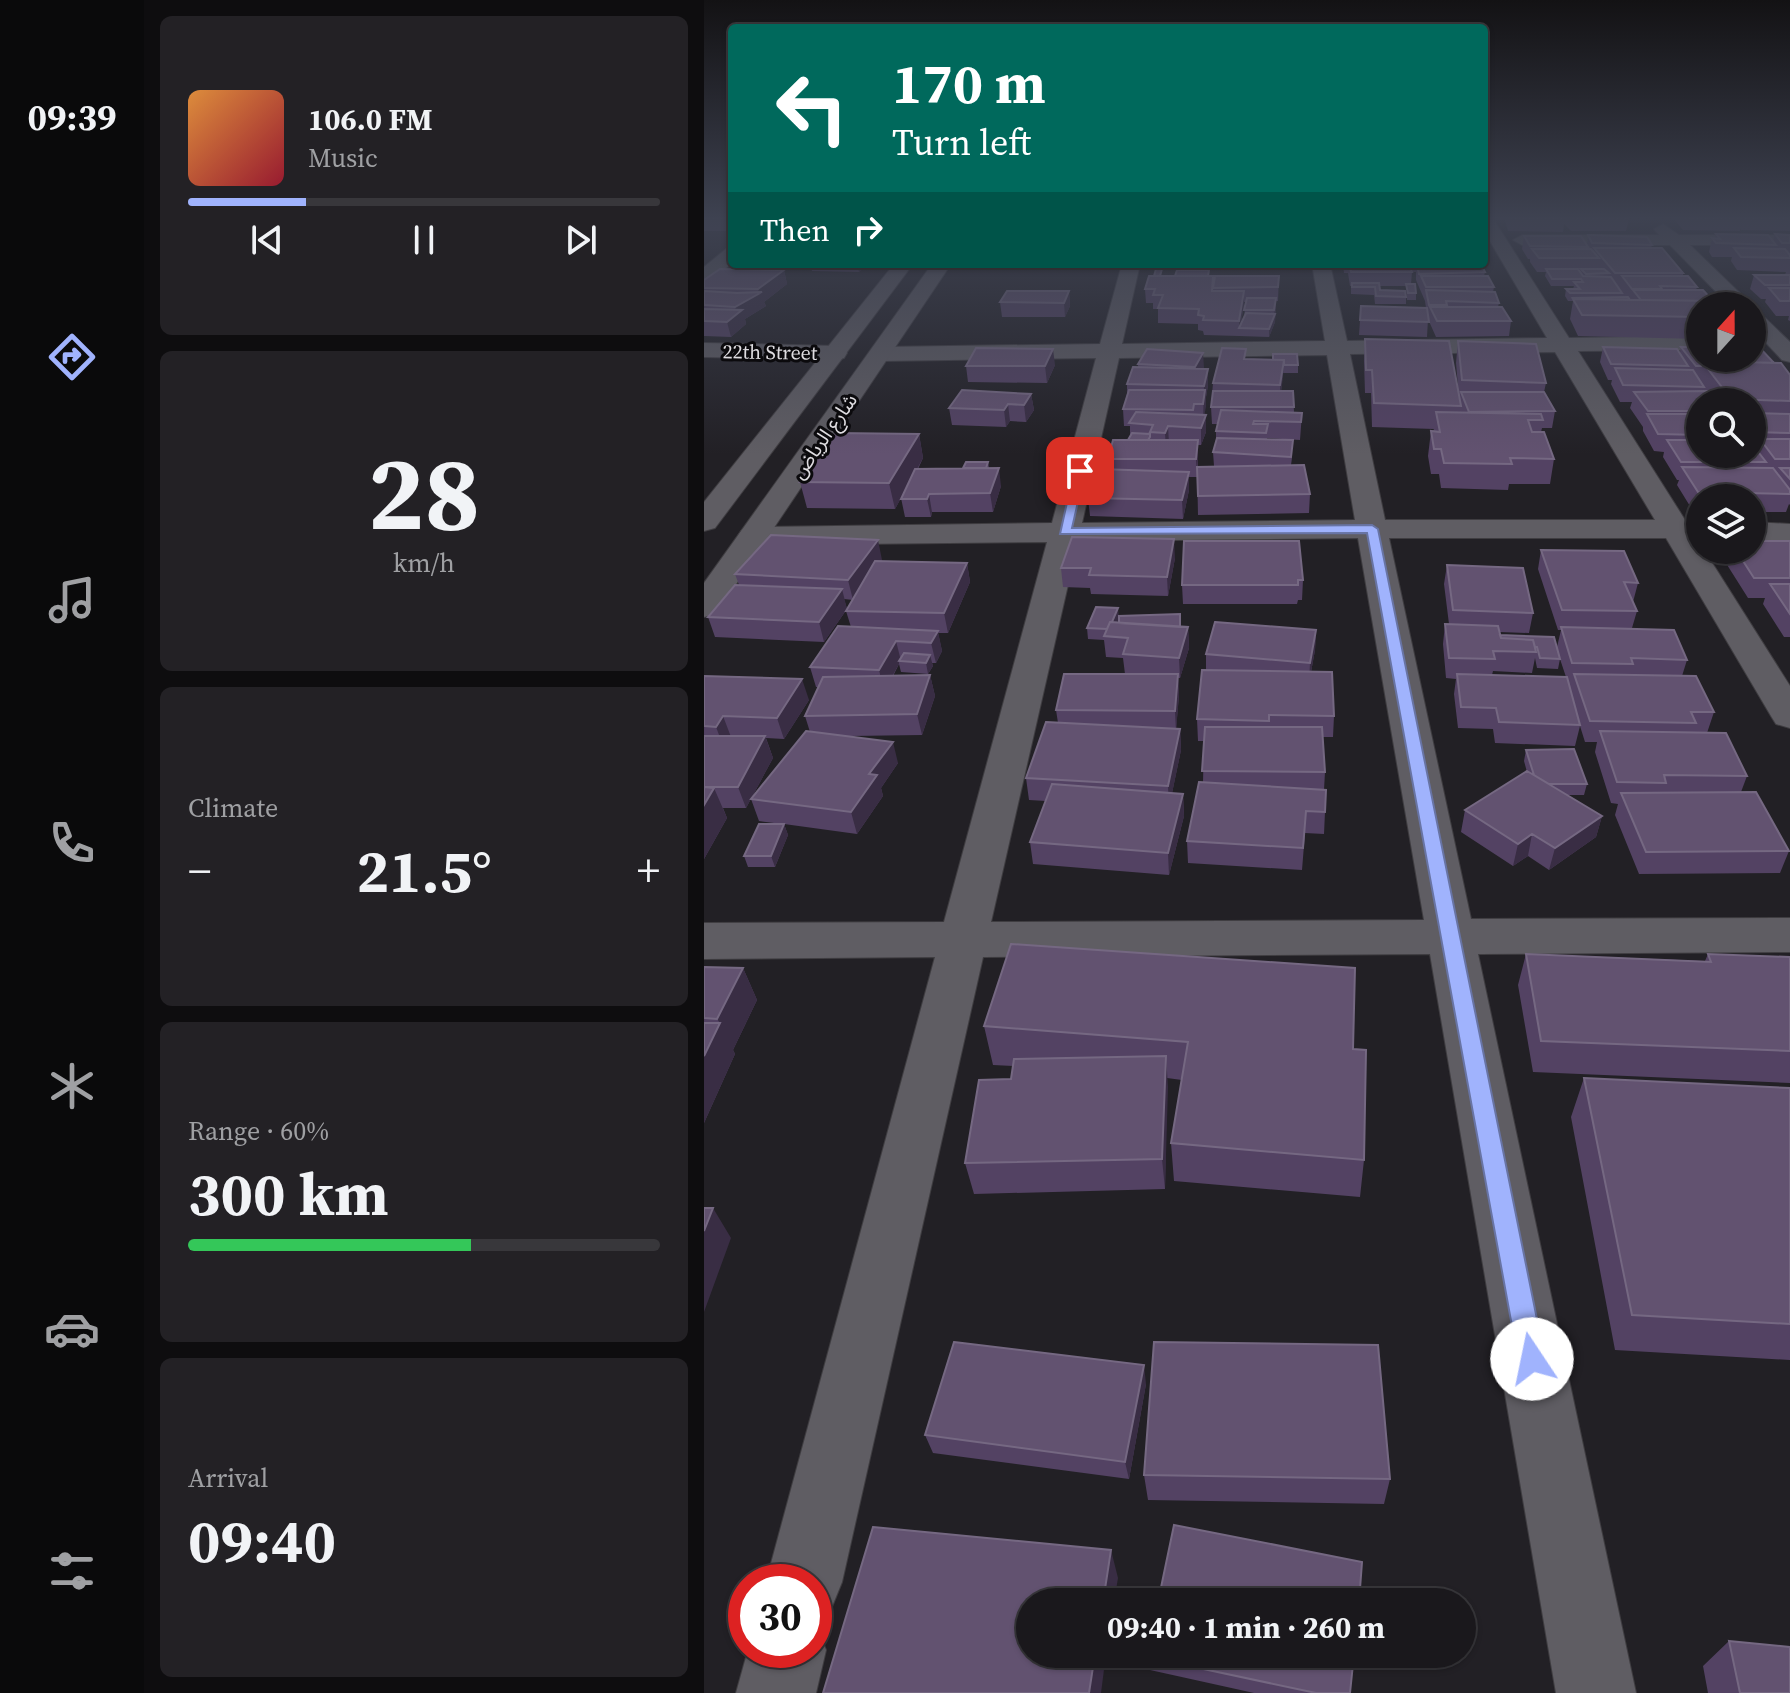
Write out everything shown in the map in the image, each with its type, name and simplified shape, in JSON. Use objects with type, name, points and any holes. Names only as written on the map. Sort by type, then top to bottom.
[{"type":"street","name":"شارع الرياض","points":[[704,522],[880,296]]},
{"type":"street","name":"شارع الرياض","points":[[704,607],[920,296]]},
{"type":"street","points":[[808,1564],[1123,296]]},
{"type":"street","points":[[1327,296],[1596,1693]]},
{"type":"street","points":[[1529,296],[1686,528]]},
{"type":"street","points":[[1766,328],[1787,347]]},
{"type":"street","points":[[881,354],[1686,343]]},
{"type":"street","points":[[1766,345],[1787,347]]},
{"type":"street","name":"22th Street","points":[[704,350],[836,353]]},
{"type":"street","points":[[753,536],[1064,531],[1686,529]]},
{"type":"street","points":[[1766,532],[1790,533]]},
{"type":"street","points":[[1706,564],[1790,716]]},
{"type":"street","points":[[704,941],[963,942],[1450,935],[1790,935]]},
{"type":"street","points":[[776,1693],[782,1668]]},
{"type":"building","points":[[704,296],[755,296],[735,307],[704,305]]},
{"type":"building","points":[[1004,296],[1067,296],[1064,303],[1000,302]]},
{"type":"building","points":[[1163,296],[1243,296],[1239,321],[1203,320],[1204,316],[1198,315],[1199,309],[1158,308]]},
{"type":"building","points":[[1427,296],[1496,296],[1499,303],[1446,301],[1447,305],[1429,305]]},
{"type":"building","points":[[1638,296],[1686,296],[1686,301],[1641,300]]},
{"type":"building","points":[[1776,296],[1790,296],[1790,301],[1780,301]]},
{"type":"building","points":[[1628,297],[1630,300],[1573,298]]},
{"type":"building","points":[[1247,298],[1276,298],[1274,310],[1244,310]]},
{"type":"building","points":[[1573,299],[1686,301],[1686,317],[1582,315]]},
{"type":"building","points":[[1361,306],[1427,308],[1429,322],[1360,320]]},
{"type":"building","points":[[1430,307],[1502,307],[1511,321],[1437,321]]},
{"type":"building","points":[[704,309],[742,310],[727,322],[704,321]]},
{"type":"building","points":[[1246,313],[1275,314],[1269,329],[1239,328]]},
{"type":"building","points":[[1365,339],[1449,341],[1461,406],[1374,403],[1372,370],[1366,370]]},
{"type":"building","points":[[1458,341],[1536,344],[1546,383],[1462,380]]},
{"type":"building","points":[[1603,347],[1677,349],[1686,366],[1611,364]]},
{"type":"building","points":[[976,348],[1053,349],[1045,366],[966,366]]},
{"type":"building","points":[[1222,348],[1246,349],[1244,359],[1284,360],[1280,385],[1213,383]]},
{"type":"building","points":[[1147,349],[1203,353],[1195,367],[1138,364]]},
{"type":"building","points":[[1273,354],[1297,354],[1298,365],[1284,365],[1284,360],[1273,360]]},
{"type":"building","points":[[1766,363],[1781,363],[1790,375],[1790,401],[1766,400],[1766,388],[1723,388],[1710,372],[1766,372]]},
{"type":"building","points":[[1133,367],[1208,369],[1204,386],[1127,384]]},
{"type":"building","points":[[1615,368],[1686,370],[1694,372],[1704,387],[1623,385]]},
{"type":"building","points":[[962,390],[1031,394],[1024,405],[1008,404],[1004,410],[949,408]]},
{"type":"building","points":[[1129,390],[1205,390],[1203,404],[1194,404],[1193,410],[1123,409]]},
{"type":"building","points":[[1213,391],[1293,391],[1294,407],[1211,407]]},
{"type":"building","points":[[1686,391],[1686,411],[1648,411],[1634,392]]},
{"type":"building","points":[[1461,392],[1544,392],[1555,411],[1469,412]]},
{"type":"building","points":[[1221,410],[1302,413],[1301,422],[1254,421],[1253,424],[1268,424],[1266,433],[1216,431]]},
{"type":"building","points":[[1136,412],[1206,415],[1201,428],[1168,426],[1165,433],[1150,432],[1153,425],[1129,423]]},
{"type":"building","points":[[1436,412],[1541,414],[1543,420],[1528,420],[1532,432],[1544,432],[1554,459],[1510,458],[1512,464],[1444,463],[1441,449],[1434,449],[1431,431],[1440,432]]},
{"type":"building","points":[[1766,413],[1790,414],[1790,433],[1766,432]]},
{"type":"building","points":[[1647,414],[1686,414],[1686,435],[1658,434]]},
{"type":"building","points":[[836,433],[919,434],[889,483],[800,482]]},
{"type":"building","points":[[1132,433],[1150,434],[1150,437],[1148,440],[1128,440]]},
{"type":"building","points":[[1217,438],[1293,440],[1291,457],[1213,452]]},
{"type":"building","points":[[1766,439],[1790,439],[1790,459],[1775,459],[1766,447]]},
{"type":"building","points":[[1113,440],[1198,440],[1196,459],[1108,459]]},
{"type":"building","points":[[1667,440],[1686,440],[1686,462],[1681,462]]},
{"type":"building","points":[[966,462],[988,462],[986,468],[963,468]]},
{"type":"building","points":[[1304,465],[1310,494],[1198,496],[1197,467]]},
{"type":"building","points":[[1682,467],[1773,468],[1790,494],[1766,493],[1766,484],[1693,484]]},
{"type":"building","points":[[999,468],[990,493],[929,494],[927,499],[901,499],[915,469]]},
{"type":"building","points":[[1780,468],[1790,468],[1790,479]]},
{"type":"building","points":[[1098,469],[1189,472],[1182,500],[1088,498]]},
{"type":"building","points":[[771,535],[878,540],[848,580],[735,574]]},
{"type":"building","points":[[1072,537],[1174,539],[1167,577],[1089,575],[1091,568],[1061,568]]},
{"type":"building","points":[[1184,541],[1299,541],[1303,580],[1298,580],[1298,585],[1182,585]]},
{"type":"building","points":[[1766,541],[1790,541],[1790,578],[1754,578],[1745,564],[1766,564]]},
{"type":"building","points":[[1541,550],[1624,551],[1638,583],[1624,582],[1637,611],[1562,610]]},
{"type":"building","points":[[875,561],[967,563],[944,613],[846,611]]},
{"type":"building","points":[[1447,565],[1523,568],[1533,613],[1453,610]]},
{"type":"building","points":[[1770,584],[1790,584],[1790,614]]},
{"type":"building","points":[[735,585],[842,589],[819,622],[708,617]]},
{"type":"building","points":[[1096,607],[1118,608],[1107,629],[1087,628]]},
{"type":"building","points":[[1180,614],[1180,627],[1119,623],[1119,616]]},
{"type":"building","points":[[1110,622],[1188,627],[1179,658],[1123,654],[1128,638],[1104,636]]},
{"type":"building","points":[[1215,622],[1316,630],[1310,663],[1206,654]]},
{"type":"building","points":[[1445,624],[1498,626],[1501,638],[1533,640],[1536,652],[1493,651],[1495,659],[1449,658]]},
{"type":"building","points":[[838,626],[938,631],[931,643],[896,641],[879,670],[810,667]]},
{"type":"building","points":[[1561,627],[1674,630],[1687,660],[1631,658],[1633,664],[1572,663]]},
{"type":"building","points":[[1500,635],[1554,637],[1560,659],[1540,658],[1533,640],[1501,638]]},
{"type":"building","points":[[904,653],[930,655],[926,663],[899,661]]},
{"type":"building","points":[[1202,670],[1332,672],[1334,716],[1269,715],[1269,721],[1197,719]]},
{"type":"building","points":[[1064,674],[1178,674],[1175,711],[1056,710]]},
{"type":"building","points":[[1457,674],[1567,677],[1580,725],[1499,722],[1496,708],[1461,707]]},
{"type":"building","points":[[1574,674],[1696,676],[1714,712],[1691,712],[1696,723],[1590,721]]},
{"type":"building","points":[[930,675],[917,714],[805,716],[823,677]]},
{"type":"building","points":[[704,676],[802,679],[777,718],[723,716],[716,727],[704,726]]},
{"type":"building","points":[[1046,722],[1180,729],[1168,786],[1026,778]]},
{"type":"building","points":[[1205,727],[1322,727],[1325,772],[1202,771]]},
{"type":"building","points":[[806,731],[893,742],[869,774],[877,775],[851,812],[751,799]]},
{"type":"building","points":[[1600,731],[1726,733],[1747,776],[1664,775],[1666,783],[1617,782]]},
{"type":"building","points":[[704,736],[765,736],[738,787],[704,787]]},
{"type":"building","points":[[1574,749],[1587,784],[1549,784],[1534,775],[1526,750]]},
{"type":"building","points":[[1527,771],[1602,816],[1555,848],[1532,834],[1518,844],[1465,810]]},
{"type":"building","points":[[1199,782],[1326,790],[1325,812],[1306,811],[1303,848],[1187,841]]},
{"type":"building","points":[[1052,784],[1183,794],[1168,853],[1030,842]]},
{"type":"building","points":[[704,787],[714,788],[704,805]]},
{"type":"building","points":[[1756,792],[1789,851],[1646,852],[1621,793]]},
{"type":"building","points":[[759,824],[784,824],[771,856],[744,856]]},
{"type":"building","points":[[1011,944],[1355,968],[1353,1049],[1366,1050],[1364,1160],[1171,1143],[1188,1042],[984,1026]]},
{"type":"building","points":[[1526,954],[1711,962],[1708,954],[1790,957],[1790,1051],[1541,1041]]},
{"type":"building","points":[[704,967],[743,968],[717,1019],[704,1018]]},
{"type":"building","points":[[704,1023],[720,1023],[704,1056]]},
{"type":"building","points":[[1166,1056],[1162,1159],[965,1163],[979,1080],[1011,1079],[1014,1059]]},
{"type":"building","points":[[1584,1078],[1790,1088],[1790,1324],[1632,1315]]},
{"type":"building","points":[[704,1208],[713,1208],[704,1231]]},
{"type":"building","points":[[954,1342],[1144,1365],[1125,1462],[925,1435]]},
{"type":"building","points":[[1154,1342],[1378,1345],[1390,1479],[1144,1475]]},
{"type":"building","points":[[1174,1525],[1362,1562],[1360,1588],[1161,1588]]},
{"type":"building","points":[[873,1527],[1111,1550],[1105,1588],[1016,1588],[1016,1668],[1093,1668],[1089,1693],[823,1693]]},
{"type":"building","points":[[1729,1641],[1790,1647],[1790,1693],[1740,1693]]},
{"type":"building","points":[[1199,1668],[1353,1668],[1350,1693],[1316,1693]]},
{"type":"route","points":[[1080,471],[1064,531],[1372,529],[1532,1359]]}]
